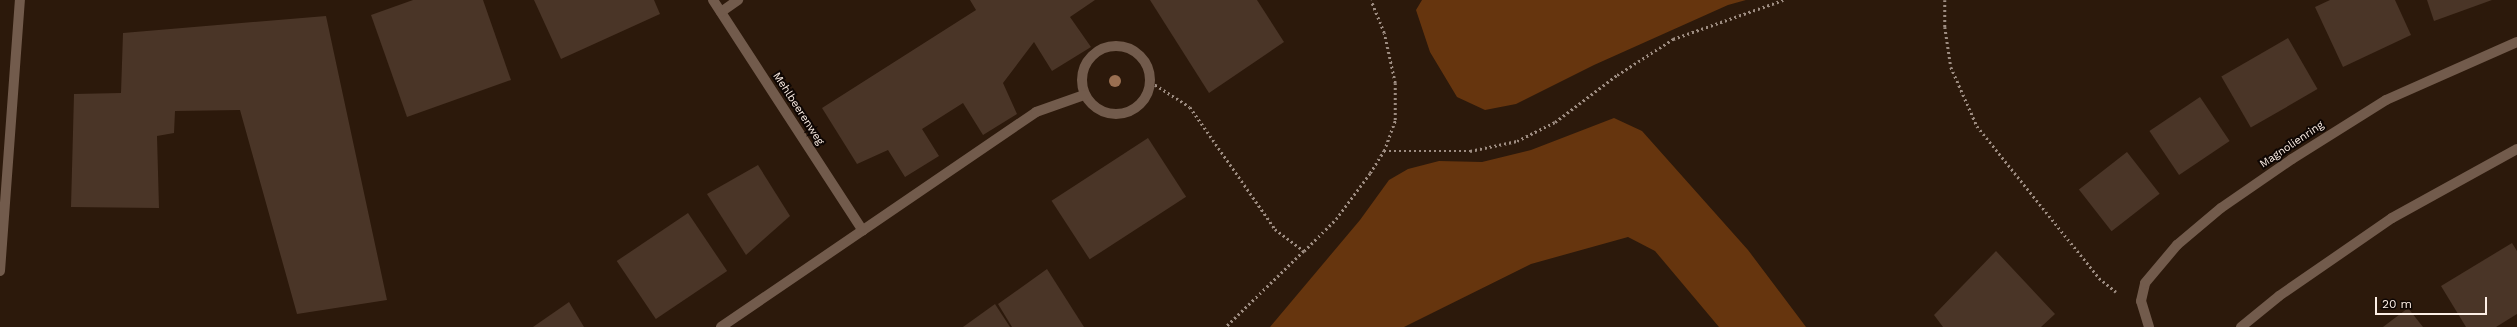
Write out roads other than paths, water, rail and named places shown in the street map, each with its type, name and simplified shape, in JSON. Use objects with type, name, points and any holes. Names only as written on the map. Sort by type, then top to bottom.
[{"type":"street","points":[[0,271],[20,0]]},
{"type":"street","name":"Mehlbeerenweg","points":[[713,0],[863,231]]},
{"type":"street","points":[[721,12],[738,0]]},
{"type":"street","name":"Magnolienring","points":[[2149,327],[2141,301],[2145,283],[2177,245],[2221,208],[2292,159],[2386,100],[2517,42]]},
{"type":"street","points":[[1107,47],[1129,48],[1138,54],[1149,71],[1150,82],[1142,102],[1124,114],[1100,112],[1084,94],[1082,71],[1096,52],[1107,47]]},
{"type":"street","points":[[721,327],[1036,112],[1084,94]]},
{"type":"street","points":[[2242,327],[2279,296],[2392,218],[2517,149]]}]
